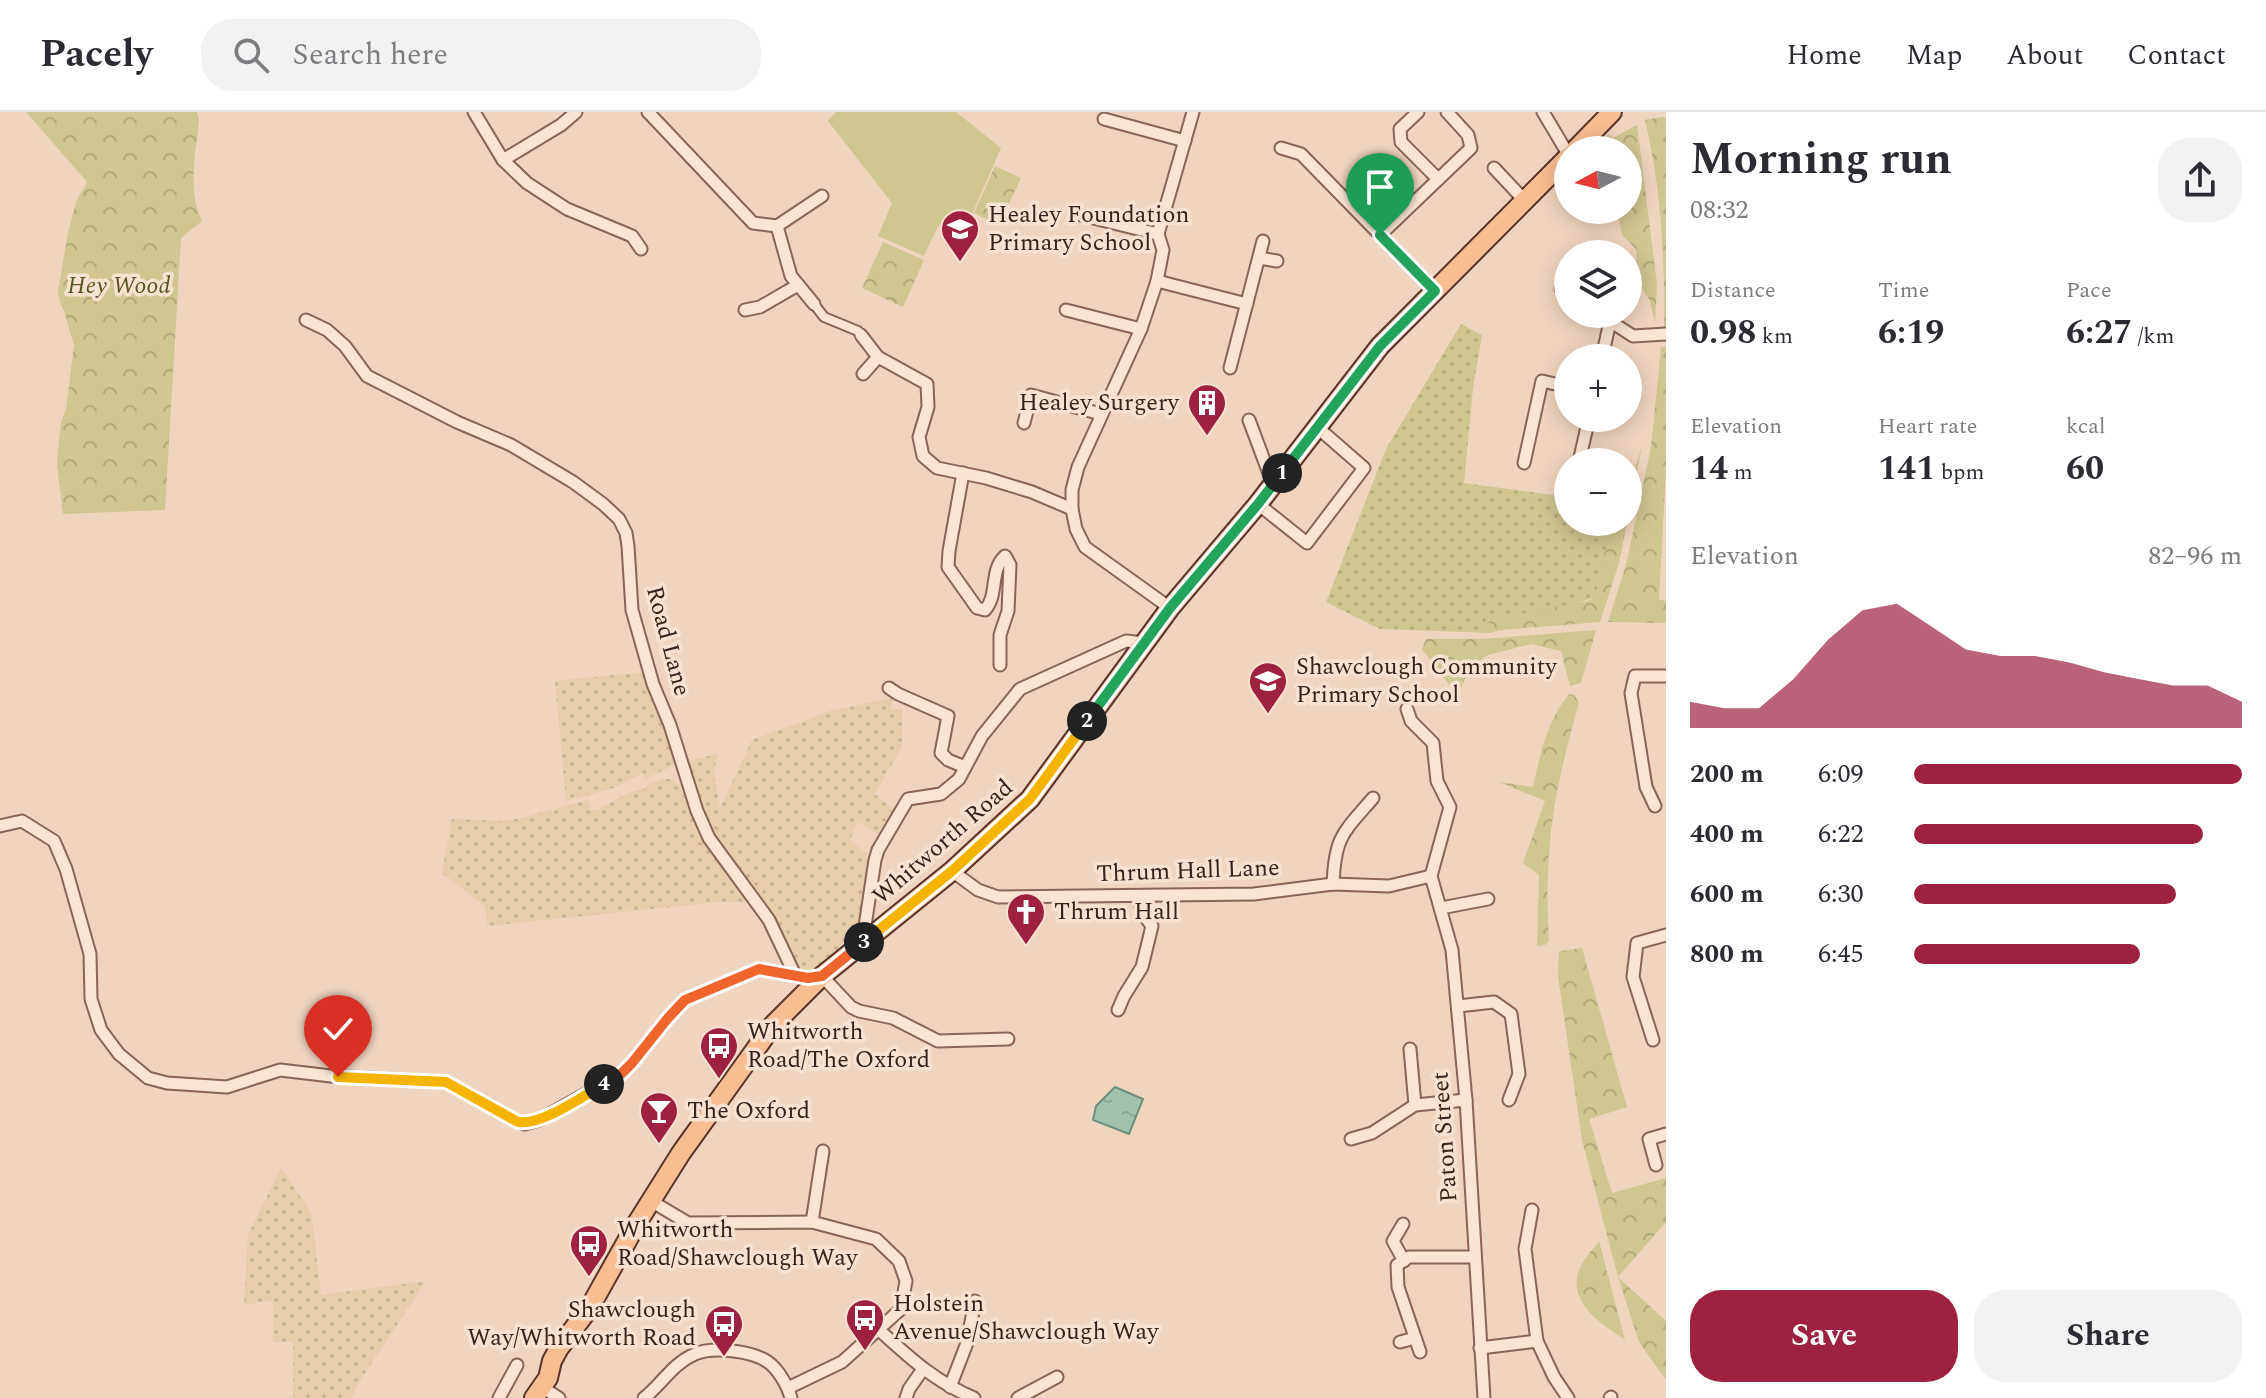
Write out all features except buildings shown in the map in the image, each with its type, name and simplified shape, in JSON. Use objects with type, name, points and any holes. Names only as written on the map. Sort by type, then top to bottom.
[{"type":"main road","points":[[1589,136],[1612,112]]},
{"type":"main road","name":"Whitworth Road","points":[[538,1392],[548,1378],[559,1348],[590,1307],[681,1153],[773,1025],[822,976],[952,871],[1030,799],[1170,608],[1258,504],[1380,346],[1554,171]]},
{"type":"street","points":[[474,112],[503,160],[527,183],[567,209],[632,236],[641,249]]},
{"type":"street","points":[[503,160],[561,125],[576,112]]},
{"type":"street","points":[[648,112],[753,223],[777,226],[822,196]]},
{"type":"street","points":[[1170,608],[1085,547],[1076,529],[1072,490],[1078,467],[1141,329],[1157,281],[1163,250],[1158,234],[1193,112]]},
{"type":"street","points":[[1418,112],[1400,129],[1401,142],[1438,179]]},
{"type":"street","points":[[1380,235],[1471,148],[1468,135],[1447,112]]},
{"type":"street","points":[[1543,112],[1557,136]]},
{"type":"street","points":[[1104,119],[1185,141]]},
{"type":"street","points":[[1281,148],[1301,154],[1435,291]]},
{"type":"street","points":[[1494,168],[1525,201]]},
{"type":"street","points":[[1077,214],[1158,234]]},
{"type":"street","points":[[777,226],[791,276],[824,317],[858,331],[878,357],[927,384],[928,407],[919,437],[923,456],[937,468],[1032,492],[1072,509]]},
{"type":"street","points":[[1230,368],[1263,241]]},
{"type":"street","points":[[1259,258],[1277,261]]},
{"type":"street","points":[[1157,281],[1247,304]]},
{"type":"street","points":[[745,310],[760,307],[798,285]]},
{"type":"street","points":[[1066,310],[1141,329]]},
{"type":"street","name":"Road Lane","points":[[306,320],[327,330],[345,346],[367,376],[457,422],[511,445],[573,482],[619,519],[626,533],[628,578],[638,634],[697,811],[709,838],[769,920],[795,975]]},
{"type":"street","points":[[1621,328],[1633,336],[1666,334]]},
{"type":"street","points":[[863,374],[878,357]]},
{"type":"street","points":[[1524,463],[1542,381],[1554,384]]},
{"type":"street","points":[[1024,423],[1031,395],[1101,414]]},
{"type":"street","points":[[1249,420],[1273,484]]},
{"type":"street","points":[[1258,504],[1307,543],[1364,468],[1317,427]]},
{"type":"street","points":[[963,473],[948,567],[977,608],[985,610],[992,602],[998,564],[1005,556],[1008,560],[1008,611],[1000,635],[1000,665]]},
{"type":"street","points":[[866,940],[865,926],[878,850],[908,799],[941,794],[959,779],[982,736],[1020,689],[1126,641],[1145,643]]},
{"type":"street","points":[[1655,806],[1646,787],[1631,693],[1635,676],[1666,676]]},
{"type":"street","points":[[889,688],[948,716],[941,753],[948,760],[965,767]]},
{"type":"street","points":[[1407,719],[1433,743],[1437,781],[1450,807],[1431,876]]},
{"type":"street","points":[[1333,884],[1334,855],[1341,835],[1373,798]]},
{"type":"street","points":[[0,826],[22,821],[54,841],[81,917],[90,954],[91,999],[101,1030],[119,1054],[148,1078],[167,1083],[227,1087],[280,1070],[446,1082],[525,1124],[539,1120],[621,1074],[685,1000],[759,969],[808,978],[822,976],[851,1007],[893,1018],[938,1041],[1008,1039]]},
{"type":"street","name":"Thrum Hall Lane","points":[[952,871],[978,890],[998,897],[1254,894],[1333,884],[1389,886],[1431,876]]},
{"type":"street","name":"Paton Street","points":[[1431,876],[1452,950],[1458,1006],[1484,1398]]},
{"type":"street","points":[[1118,1010],[1142,967],[1152,926],[1143,914],[1138,896]]},
{"type":"street","points":[[1441,908],[1488,899]]},
{"type":"street","points":[[1653,1040],[1633,977],[1637,943],[1666,935]]},
{"type":"street","points":[[1458,1006],[1494,1002],[1511,1014],[1519,1074],[1509,1100]]},
{"type":"street","points":[[1410,1049],[1415,1105]]},
{"type":"street","points":[[1351,1139],[1372,1133],[1415,1105],[1466,1100]]},
{"type":"street","points":[[1656,1165],[1649,1139],[1666,1134]]},
{"type":"street","points":[[812,1222],[822,1151]]},
{"type":"street","points":[[644,1398],[672,1368],[697,1353],[737,1350],[768,1362],[790,1393],[842,1362],[901,1309],[906,1281],[899,1261],[876,1239],[812,1222],[688,1223],[651,1201]]},
{"type":"street","points":[[1532,1210],[1525,1249],[1537,1341],[1568,1398]]},
{"type":"street","points":[[1403,1224],[1393,1241],[1404,1261]]},
{"type":"street","points":[[1420,1352],[1398,1287],[1397,1265],[1409,1257],[1474,1257]]},
{"type":"street","points":[[950,1387],[967,1343],[975,1301]]},
{"type":"street","points":[[878,1329],[923,1369],[974,1398]]},
{"type":"street","points":[[1400,1342],[1415,1338]]},
{"type":"street","points":[[1480,1348],[1537,1341]]},
{"type":"street","points":[[499,1398],[517,1365]]},
{"type":"street","points":[[906,1398],[923,1369]]},
{"type":"street","points":[[1018,1398],[1057,1377]]},
{"type":"street","points":[[538,1392],[559,1398]]},
{"type":"shaded area","points":[[643,672],[678,763],[646,779],[643,773],[613,788],[566,801],[555,681]]},
{"type":"shaded area","points":[[892,698],[891,709],[902,710],[902,746],[875,794],[897,812],[883,837],[858,822],[850,840],[868,854],[864,859],[869,861],[870,867],[860,936],[814,975],[798,971],[713,839],[685,762],[717,754],[714,774],[720,808],[752,740],[830,711]]},
{"type":"shaded area","points":[[663,779],[672,779],[678,784],[712,852],[748,902],[720,902],[487,926],[485,906],[442,873],[452,819],[501,821],[588,800],[590,810],[597,810]]},
{"type":"shaded area","points":[[281,1168],[311,1212],[321,1295],[426,1281],[357,1385],[352,1398],[293,1398],[293,1342],[273,1342],[273,1300],[244,1305],[248,1235]]},
{"type":"green space","name":"Hey Wood","points":[[26,112],[197,112],[194,184],[202,221],[181,238],[165,510],[63,514],[58,450],[74,345],[58,291],[76,202],[87,182]]},
{"type":"green space","points":[[836,112],[956,112],[1001,148],[972,214],[938,226],[924,256],[878,236],[892,203],[828,121]]},
{"type":"green space","points":[[1666,118],[1666,327],[1658,197],[1645,120]]},
{"type":"green space","points":[[1637,125],[1638,136],[1617,136]]},
{"type":"green space","points":[[1642,165],[1657,284],[1655,323],[1650,301],[1642,288],[1642,240],[1627,240],[1622,235],[1620,224],[1642,224]]},
{"type":"green space","points":[[995,166],[1021,178],[997,224],[974,213]]},
{"type":"green space","points":[[883,242],[924,260],[903,307],[862,288]]},
{"type":"green space","points":[[1461,324],[1482,335],[1473,388],[1464,483],[1554,495],[1554,536],[1614,536],[1595,597],[1491,633],[1380,629],[1326,602],[1386,449]]},
{"type":"green space","points":[[1661,347],[1666,347],[1666,470],[1659,599],[1666,601],[1666,623],[1608,622],[1632,536],[1642,536],[1642,489],[1651,447]]},
{"type":"green space","points":[[1608,536],[1624,536],[1600,622],[1491,631],[1487,623],[1494,619],[1588,601],[1595,597]]},
{"type":"green space","points":[[1596,630],[1581,683],[1570,686],[1561,651],[1531,644],[1488,655],[1471,667],[1457,695],[1422,649],[1426,639],[1483,639]]},
{"type":"green space","points":[[1569,694],[1579,702],[1552,824],[1548,879],[1549,941],[1537,946],[1539,875],[1523,863],[1545,801],[1499,782],[1533,787],[1550,727]]},
{"type":"green space","points":[[1582,948],[1627,1107],[1589,1119],[1612,1193],[1666,1178],[1666,1222],[1618,1277],[1582,1140],[1558,976],[1559,951]]},
{"type":"green space","points":[[1599,1241],[1625,1340],[1590,1313],[1579,1295],[1579,1269]]},
{"type":"green space","points":[[1618,1277],[1666,1321],[1666,1380],[1639,1342]]},
{"type":"water","points":[[1115,1087],[1143,1099],[1129,1134],[1093,1120],[1096,1106]]},
{"type":"place","name":"Healey Foundation Primary School","points":[[960,263]]},
{"type":"place","name":"Healey Surgery","points":[[1207,437]]},
{"type":"place","name":"Shawclough Community Primary School","points":[[1268,715]]},
{"type":"place","name":"Thrum Hall","points":[[1026,946]]},
{"type":"place","name":"Whitworth Road/The Oxford","points":[[719,1080]]},
{"type":"place","name":"The Oxford","points":[[659,1145]]},
{"type":"place","name":"Whitworth Road/Shawclough Way","points":[[589,1278]]},
{"type":"place","name":"Holstein Avenue/Shawclough Way","points":[[865,1352]]},
{"type":"place","name":"Shawclough Way/Whitworth Road","points":[[724,1358]]},
{"type":"route","points":[[338,1077],[446,1082],[518,1122],[525,1124],[539,1120],[621,1074],[685,1000],[759,969],[808,978],[822,976],[952,871],[1030,799],[1170,608],[1258,504],[1380,346],[1435,291],[1380,235]]}]
